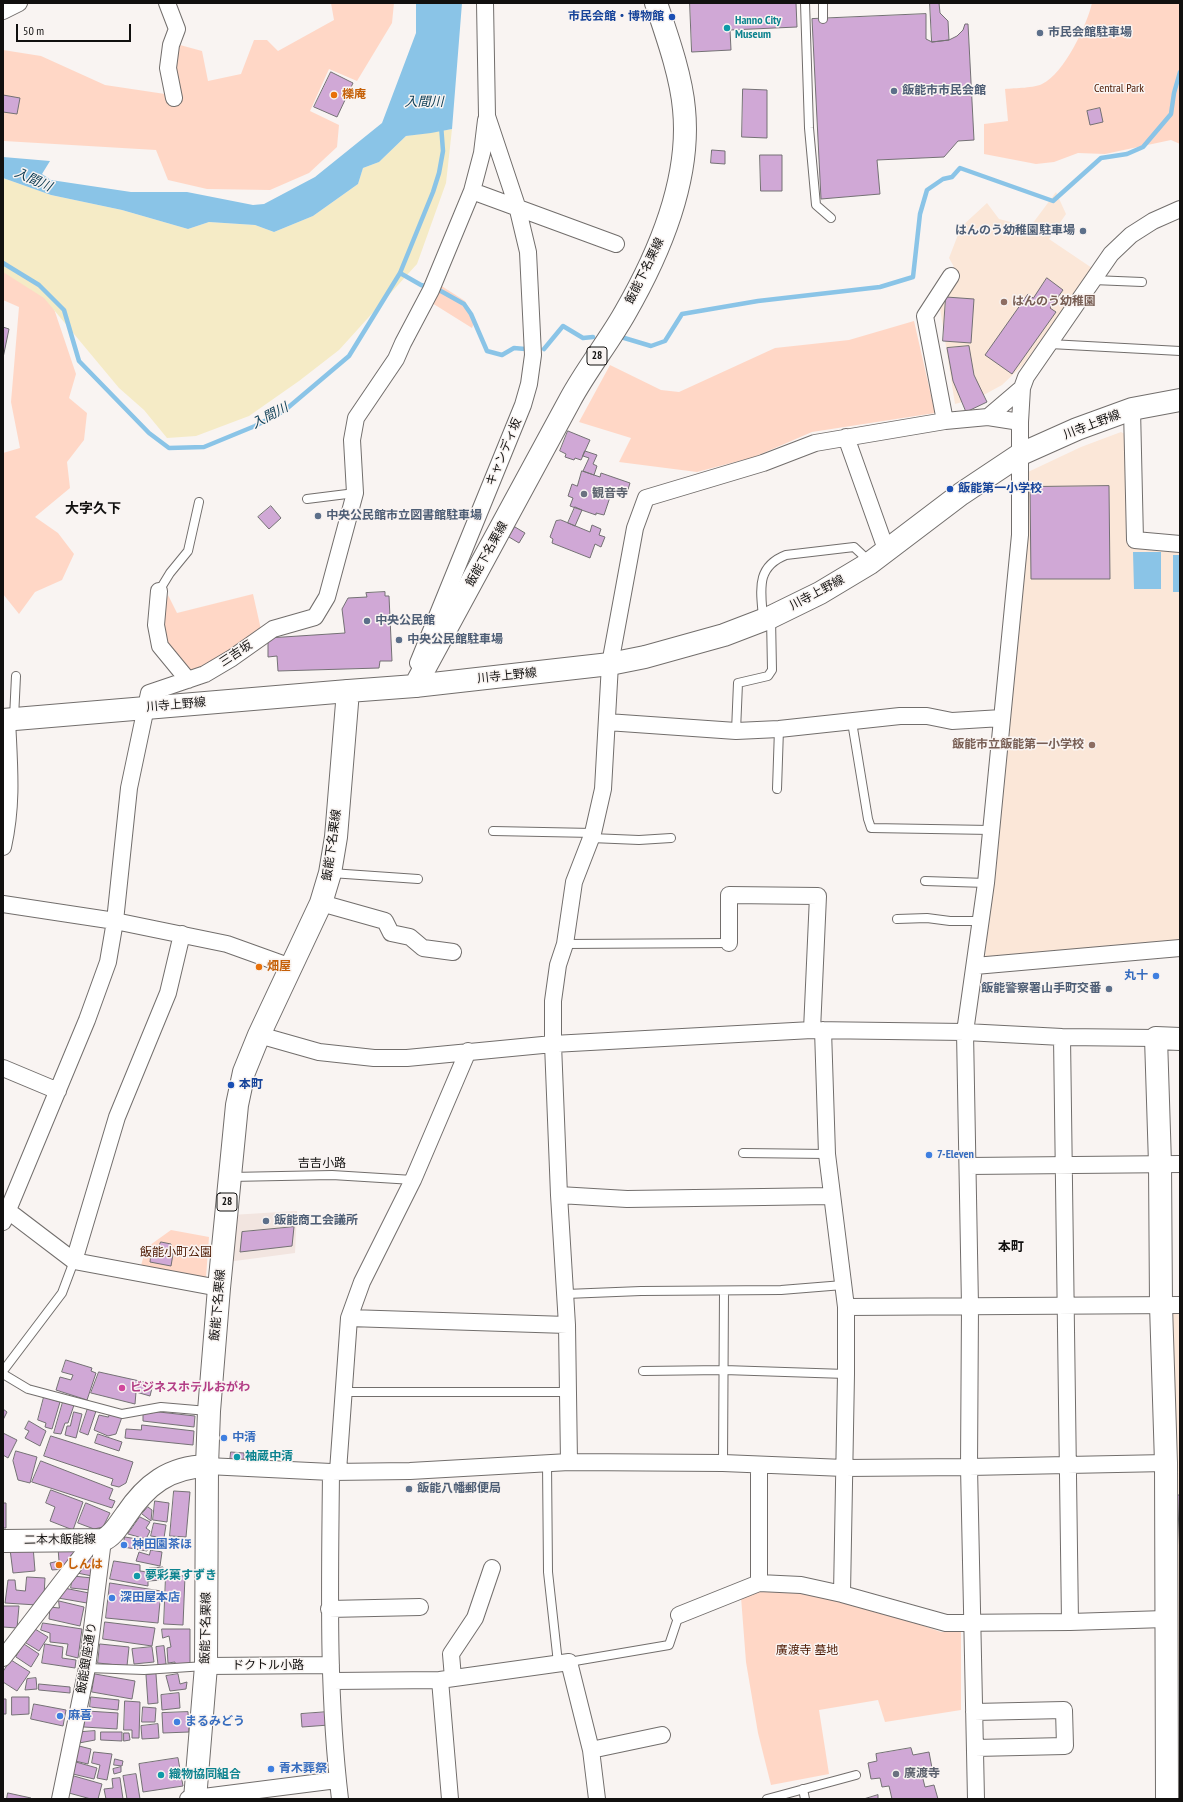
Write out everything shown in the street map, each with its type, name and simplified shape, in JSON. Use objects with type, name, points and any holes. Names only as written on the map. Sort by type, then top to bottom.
[{"type":"main road","name":"飯能下名栗線","points":[[411,687],[532,472],[571,398],[625,313],[659,245],[675,200],[683,148],[684,109],[676,70],[656,3]]},
{"type":"main road","name":"川寺上野線","points":[[411,687],[610,664],[684,647],[724,635],[767,619],[820,593],[879,557],[961,494],[1021,454],[1077,429],[1132,409],[1180,400]]},
{"type":"main road","points":[[348,691],[411,687]]},
{"type":"main road","name":"飯能下名栗線","points":[[193,1799],[206,1666],[207,1466],[209,1412],[219,1288],[237,1106],[244,1072],[258,1035],[322,903],[330,873],[336,836],[348,691]]},
{"type":"main road","name":"川寺上野線","points":[[8,719],[348,691]]},
{"type":"main road","points":[[1167,1799],[1170,1750],[1165,1619],[1166,1463],[1170,1305],[1170,1164],[1156,1038],[1180,1039]]},
{"type":"main road","name":"二本木飯能線","points":[[3,1541],[98,1540],[114,1532],[144,1490],[175,1472],[191,1466],[207,1466]]},
{"type":"street","points":[[3,11],[19,3]]},
{"type":"street","points":[[167,3],[177,29],[171,45],[168,68],[174,98]]},
{"type":"street","points":[[485,3],[487,116]]},
{"type":"street","name":"三吉坂","points":[[146,708],[149,693],[205,674],[232,658],[274,629],[315,617],[326,597],[355,493],[352,440],[356,418],[396,359],[433,286],[472,191],[482,153],[487,116]]},
{"type":"street","name":"キャンディ坂","points":[[411,687],[524,405],[529,384],[533,355],[528,252],[517,206],[487,116]]},
{"type":"street","points":[[472,191],[517,206],[616,244]]},
{"type":"street","points":[[976,1799],[969,1467],[970,1306],[965,1032],[982,921],[1020,534],[1020,422],[1022,388],[1026,377],[1111,254],[1131,235],[1153,221],[1180,209]]},
{"type":"street","points":[[945,421],[926,316],[951,276]]},
{"type":"street","points":[[988,417],[1022,388]]},
{"type":"street","points":[[1132,409],[1135,540],[1180,544]]},
{"type":"street","points":[[569,1462],[568,1325],[559,1194],[552,1044],[553,1001],[558,965],[565,944],[574,882],[592,836],[603,789],[610,664],[635,528],[646,498],[763,463],[815,443],[945,421],[988,417],[1020,422]]},
{"type":"street","points":[[846,437],[879,557]]},
{"type":"street","points":[[159,591],[156,625],[160,646],[188,680]]},
{"type":"street","points":[[146,708],[129,788],[115,921],[108,962],[87,1020],[58,1091],[5,1213],[74,1261],[219,1288]]},
{"type":"street","points":[[607,722],[736,731],[780,729],[900,716],[927,716],[952,721],[1002,718]]},
{"type":"street","points":[[3,848],[11,792],[8,719]]},
{"type":"street","points":[[729,943],[729,895],[818,896],[818,1030],[831,1196],[846,1307],[842,1594]]},
{"type":"street","points":[[322,903],[385,921],[391,933],[410,938],[423,948],[453,952]]},
{"type":"street","points":[[3,904],[115,921],[182,934],[227,944],[291,967]]},
{"type":"street","points":[[74,1261],[117,1117],[168,993],[182,934]]},
{"type":"street","points":[[975,966],[1180,948]]},
{"type":"street","points":[[258,1035],[319,1052],[374,1058],[406,1058],[552,1044],[818,1030],[965,1032],[1062,1037],[1156,1038]]},
{"type":"street","points":[[1062,1037],[1070,1622]]},
{"type":"street","points":[[340,1799],[329,1609],[335,1472],[344,1392],[349,1318],[362,1282],[413,1180],[468,1051]]},
{"type":"street","points":[[3,1068],[58,1091]]},
{"type":"street","points":[[968,1166],[1170,1164]]},
{"type":"street","points":[[559,1194],[627,1199],[831,1196]]},
{"type":"street","points":[[846,1307],[1170,1305]]},
{"type":"street","points":[[349,1318],[568,1325]]},
{"type":"street","points":[[207,1466],[335,1472],[410,1471],[569,1462],[723,1463],[844,1468],[1166,1463]]},
{"type":"street","points":[[759,1465],[759,1583]]},
{"type":"street","points":[[3,1658],[98,1540]]},
{"type":"street","name":"飯能銀座通り","points":[[60,1799],[88,1668],[98,1540]]},
{"type":"street","points":[[450,1799],[446,1679],[451,1654],[475,1618],[492,1568]]},
{"type":"street","points":[[679,1615],[759,1583],[801,1585],[842,1594],[946,1623],[1070,1622],[1165,1619]]},
{"type":"street","points":[[329,1609],[420,1607]]},
{"type":"street","points":[[563,1663],[591,1750],[597,1799]]},
{"type":"street","name":"ドクトル小路","points":[[206,1666],[446,1679],[563,1663]]},
{"type":"street","points":[[974,1712],[1064,1710],[1065,1746],[975,1748]]},
{"type":"street","points":[[591,1750],[662,1735]]},
{"type":"street","points":[[193,1799],[338,1780]]},
{"type":"lane","points":[[805,3],[810,128],[816,205],[831,218]]},
{"type":"lane","points":[[822,19],[823,3]]},
{"type":"lane","points":[[1093,280],[1142,282]]},
{"type":"lane","points":[[1050,344],[1180,351]]},
{"type":"lane","points":[[307,499],[355,493]]},
{"type":"lane","points":[[159,591],[170,572],[188,551],[199,502]]},
{"type":"lane","points":[[736,731],[738,683],[768,676],[772,670],[767,619],[761,582],[767,566],[776,559],[786,555],[854,546],[879,557]]},
{"type":"lane","points":[[8,719],[16,676]]},
{"type":"lane","points":[[852,722],[868,819],[871,828],[991,830]]},
{"type":"lane","points":[[778,790],[780,729]]},
{"type":"lane","points":[[493,831],[639,840],[671,838]]},
{"type":"lane","points":[[330,873],[418,879]]},
{"type":"lane","points":[[925,881],[986,883]]},
{"type":"lane","points":[[897,919],[927,918],[950,921],[982,921]]},
{"type":"lane","points":[[565,944],[729,943]]},
{"type":"lane","points":[[743,1154],[827,1154]]},
{"type":"lane","name":"吉吉小路","points":[[230,1177],[332,1175],[413,1180]]},
{"type":"lane","points":[[74,1261],[62,1293],[3,1372],[28,1389],[122,1414],[161,1406],[209,1412]]},
{"type":"lane","points":[[566,1294],[641,1290],[781,1290],[843,1285]]},
{"type":"lane","points":[[723,1463],[724,1291]]},
{"type":"lane","points":[[643,1371],[724,1370],[846,1374]]},
{"type":"lane","points":[[344,1392],[569,1392]]},
{"type":"lane","points":[[547,1463],[548,1572],[563,1663],[669,1645],[679,1615]]},
{"type":"lane","points":[[88,1668],[144,1670],[206,1666]]},
{"type":"lane","points":[[767,1799],[856,1775]]},
{"type":"lane","points":[[803,1789],[804,1799]]},
{"type":"shaded area","name":"はんのう幼稚園","points":[[1056,192],[1066,214],[1049,239],[1092,268],[1023,365],[1002,385],[980,397],[955,404],[940,308],[954,267],[949,258],[961,227],[987,203],[999,219],[1030,227]]},
{"type":"shaded area","name":"飯能市立飯能第一小学校","points":[[1121,432],[1127,435],[1132,544],[1180,547],[1180,943],[985,958],[1028,472],[1081,447]]},
{"type":"shaded area","name":"飯能商工会議所","points":[[297,1211],[295,1253],[227,1262],[231,1215]]},
{"type":"shaded area","points":[[1171,1312],[1180,1312],[1180,1680],[1174,1680]]},
{"type":"green space","points":[[331,3],[394,3],[392,23],[357,81],[329,69],[310,111],[339,125],[337,147],[309,173],[270,190],[207,189],[168,180],[156,150],[4,141],[3,50],[41,56],[105,85],[165,94],[180,45],[202,51],[208,81],[241,74],[254,40],[267,40],[278,51],[334,20]]},
{"type":"green space","name":"Central Park","points":[[1092,3],[1180,3],[1180,144],[1171,140],[1105,154],[1078,153],[1054,162],[1036,164],[984,154],[984,124],[1008,121],[1005,89],[1035,86],[1050,79],[1066,60],[1080,36]]},
{"type":"green space","points":[[3,250],[50,297],[76,374],[69,398],[87,413],[84,440],[67,462],[70,488],[35,517],[58,533],[74,554],[62,580],[35,592],[19,614],[3,594],[3,453],[20,448],[11,402],[19,307],[3,300]]},
{"type":"green space","points":[[440,285],[465,301],[475,320],[472,328],[432,303]]},
{"type":"green space","points":[[914,321],[935,413],[812,432],[754,457],[697,472],[619,462],[631,438],[579,422],[610,365],[661,390],[679,392],[775,348],[849,340]]},
{"type":"green space","points":[[253,594],[262,634],[193,674],[165,645],[163,613],[168,595],[177,613]]},
{"type":"green space","name":"飯能小町公園","points":[[171,1230],[209,1237],[206,1277],[174,1275],[140,1269],[146,1248]]},
{"type":"green space","name":"廣渡寺 墓地","points":[[765,1587],[803,1589],[881,1611],[941,1632],[961,1631],[961,1710],[885,1722],[878,1700],[819,1710],[829,1774],[771,1785],[758,1733],[746,1662],[741,1597]]},
{"type":"sand","points":[[452,129],[446,183],[417,264],[339,350],[299,381],[249,416],[196,436],[167,438],[144,410],[119,388],[44,298],[3,272],[3,178],[51,195],[122,210],[188,229],[209,222],[255,225],[274,232],[313,216],[358,184],[363,168],[379,162],[406,136]]},
{"type":"water","name":"入間川","points":[[416,3],[462,3],[452,129],[406,136],[379,162],[363,168],[358,184],[313,216],[274,232],[255,225],[209,222],[188,229],[122,210],[51,195],[3,178],[3,157],[50,161],[42,174],[51,180],[131,192],[187,192],[253,205],[264,204],[315,177],[382,123],[416,33]]},
{"type":"water","points":[[1133,552],[1161,552],[1161,589],[1134,589]]},
{"type":"water","points":[[1173,555],[1180,555],[1180,592],[1173,592]]},
{"type":"building","name":"Hanno City Museum","points":[[690,3],[796,3],[797,27],[730,30],[731,50],[692,52]]},
{"type":"building","points":[[930,3],[939,3],[940,13],[948,21],[949,40],[932,42]]},
{"type":"building","name":"飯能市市民会館","points":[[926,14],[926,39],[932,42],[949,40],[957,36],[963,30],[965,24],[968,24],[974,140],[958,141],[944,157],[877,160],[880,194],[821,199],[812,19]]},
{"type":"building","name":"櫟庵","points":[[331,72],[353,83],[337,117],[314,107]]},
{"type":"building","points":[[743,89],[767,90],[767,138],[742,137]]},
{"type":"building","points":[[3,95],[20,98],[17,114],[3,112]]},
{"type":"building","points":[[1100,108],[1103,122],[1090,125],[1087,111]]},
{"type":"building","points":[[712,150],[725,151],[725,164],[711,163]]},
{"type":"building","points":[[760,155],[782,155],[782,191],[761,191]]},
{"type":"building","points":[[1047,278],[1063,290],[1050,308],[1056,312],[1012,374],[985,355],[1028,294],[1033,298]]},
{"type":"building","points":[[946,297],[974,299],[971,343],[943,341]]},
{"type":"building","points":[[3,327],[9,329],[3,358]]},
{"type":"building","points":[[969,346],[974,375],[987,402],[966,412],[953,381],[947,348]]},
{"type":"building","points":[[568,431],[590,440],[581,460],[575,458],[574,460],[565,457],[566,454],[560,451]]},
{"type":"building","points":[[585,451],[597,455],[593,464],[597,466],[594,475],[583,471],[589,458],[583,456]]},
{"type":"building","points":[[582,471],[600,477],[601,473],[630,483],[626,496],[612,491],[604,515],[596,513],[596,515],[570,506],[573,498],[568,496],[572,484],[577,486]]},
{"type":"building","points":[[1109,486],[1110,579],[1031,579],[1030,487]]},
{"type":"building","points":[[271,506],[281,518],[269,529],[258,517]]},
{"type":"building","points":[[575,507],[582,510],[575,526],[568,523]]},
{"type":"building","points":[[561,520],[590,532],[592,525],[601,529],[599,535],[605,537],[601,547],[595,544],[590,558],[552,543],[553,539],[550,537],[556,521]]},
{"type":"building","points":[[515,527],[525,533],[519,543],[509,537]]},
{"type":"building","name":"中央公民館","points":[[385,592],[385,596],[389,596],[392,661],[380,661],[379,668],[278,671],[277,656],[268,657],[268,638],[345,633],[342,609],[348,598],[367,597],[366,593]]},
{"type":"building","points":[[294,1227],[292,1246],[240,1252],[242,1232]]},
{"type":"building","points":[[161,1242],[171,1244],[170,1253],[173,1254],[171,1266],[150,1262],[151,1253],[157,1250]]},
{"type":"building","points":[[66,1360],[92,1368],[91,1371],[96,1373],[87,1400],[56,1390],[60,1377],[71,1380],[73,1375],[62,1372]]},
{"type":"building","name":"ビジネスホテルおがわ","points":[[99,1372],[153,1384],[150,1396],[136,1392],[135,1404],[91,1393]]},
{"type":"building","points":[[44,1397],[60,1402],[52,1429],[45,1427],[46,1423],[38,1420]]},
{"type":"building","points":[[63,1402],[74,1405],[68,1423],[65,1423],[61,1434],[54,1433]]},
{"type":"building","points":[[88,1408],[96,1411],[88,1435],[80,1432]]},
{"type":"building","points":[[3,1409],[7,1412],[3,1420]]},
{"type":"building","points":[[74,1412],[82,1414],[76,1438],[65,1435],[67,1426],[70,1426]]},
{"type":"building","points":[[159,1412],[195,1416],[194,1427],[143,1421],[143,1414]]},
{"type":"building","points":[[110,1414],[122,1417],[116,1434],[108,1436],[94,1430],[99,1415],[108,1417]]},
{"type":"building","points":[[29,1421],[46,1431],[40,1446],[25,1438],[29,1431],[25,1429]]},
{"type":"building","points":[[142,1425],[194,1431],[193,1445],[125,1438],[126,1429],[141,1430]]},
{"type":"building","points":[[3,1433],[17,1440],[8,1458],[3,1455]]},
{"type":"building","points":[[98,1434],[122,1442],[119,1451],[95,1443]]},
{"type":"building","points":[[51,1436],[133,1462],[126,1483],[119,1487],[111,1485],[113,1479],[44,1456]]},
{"type":"building","points":[[16,1451],[37,1457],[30,1483],[18,1480],[13,1461]]},
{"type":"building","name":"袖蔵中清","points":[[231,1452],[244,1453],[244,1462],[230,1462]]},
{"type":"building","points":[[41,1461],[113,1489],[109,1499],[115,1501],[112,1508],[32,1482]]},
{"type":"building","points":[[51,1490],[83,1502],[73,1530],[50,1521],[55,1507],[46,1503]]},
{"type":"building","points":[[174,1491],[190,1492],[186,1537],[170,1536]]},
{"type":"building","points":[[1178,1495],[1180,1495],[1180,1558]]},
{"type":"building","points":[[155,1501],[169,1503],[167,1522],[153,1520]]},
{"type":"building","points":[[3,1503],[6,1503],[6,1528],[3,1528]]},
{"type":"building","points":[[86,1503],[110,1513],[103,1527],[94,1529],[78,1523]]},
{"type":"building","points":[[148,1507],[152,1510],[151,1521],[142,1514]]},
{"type":"building","points":[[140,1517],[150,1522],[146,1528],[150,1531],[146,1539],[128,1534]]},
{"type":"building","points":[[154,1523],[166,1525],[164,1538],[151,1536]]},
{"type":"building","points":[[125,1537],[149,1541],[147,1551],[123,1547]]},
{"type":"building","points":[[74,1545],[75,1554],[71,1555],[70,1561],[64,1565],[64,1569],[52,1570],[50,1563],[59,1561],[58,1548]]},
{"type":"building","points":[[33,1546],[35,1571],[13,1573],[10,1549]]},
{"type":"building","points":[[151,1550],[162,1552],[160,1566],[136,1561],[139,1552],[149,1555]]},
{"type":"building","points":[[87,1557],[95,1559],[92,1576],[77,1573]]},
{"type":"building","name":"夢彩菓すずき","points":[[114,1561],[140,1565],[140,1571],[148,1572],[149,1568],[163,1567],[163,1580],[148,1581],[148,1586],[110,1579]]},
{"type":"building","points":[[166,1575],[185,1576],[183,1625],[164,1624]]},
{"type":"building","points":[[73,1576],[92,1578],[90,1590],[71,1588]]},
{"type":"building","points":[[27,1577],[45,1578],[44,1596],[37,1605],[5,1603],[8,1580],[15,1580],[16,1590],[25,1591]]},
{"type":"building","points":[[110,1583],[161,1591],[158,1623],[106,1618]]},
{"type":"building","points":[[64,1588],[89,1593],[87,1603],[58,1598]]},
{"type":"building","points":[[59,1601],[84,1607],[80,1626],[49,1619],[50,1607],[59,1608]]},
{"type":"building","points":[[3,1606],[19,1606],[17,1628],[3,1627]]},
{"type":"building","points":[[105,1622],[155,1628],[152,1646],[103,1639]]},
{"type":"building","points":[[43,1623],[82,1629],[78,1658],[66,1655],[68,1644],[50,1642],[50,1633],[41,1630]]},
{"type":"building","points":[[35,1629],[48,1637],[39,1651],[26,1643]]},
{"type":"building","points":[[162,1629],[190,1629],[190,1665],[175,1665],[175,1662],[168,1663],[167,1648],[171,1647],[169,1636],[163,1638]]},
{"type":"building","points":[[24,1644],[39,1654],[31,1667],[16,1657]]},
{"type":"building","points":[[45,1644],[63,1647],[62,1658],[76,1660],[75,1668],[42,1663]]},
{"type":"building","points":[[100,1644],[129,1647],[127,1666],[98,1663]]},
{"type":"building","points":[[164,1646],[166,1664],[158,1665],[156,1647]]},
{"type":"building","points":[[152,1647],[154,1662],[134,1664],[132,1649]]},
{"type":"building","points":[[11,1660],[30,1672],[17,1691],[3,1682],[3,1672]]},
{"type":"building","points":[[95,1674],[135,1681],[132,1699],[92,1692]]},
{"type":"building","points":[[156,1674],[158,1703],[148,1704],[146,1675]]},
{"type":"building","points":[[178,1674],[180,1684],[187,1682],[186,1689],[170,1691],[166,1676]]},
{"type":"building","points":[[36,1678],[37,1689],[25,1690],[27,1679]]},
{"type":"building","points":[[39,1684],[70,1687],[70,1693],[39,1690]]},
{"type":"building","points":[[179,1693],[180,1708],[162,1710],[161,1695]]},
{"type":"building","points":[[12,1697],[29,1697],[29,1714],[12,1715]]},
{"type":"building","points":[[91,1697],[119,1700],[118,1710],[90,1707]]},
{"type":"building","points":[[3,1699],[6,1699],[6,1714],[3,1714]]},
{"type":"building","points":[[125,1701],[140,1702],[139,1738],[132,1738],[132,1730],[124,1730]]},
{"type":"building","points":[[34,1704],[66,1710],[63,1726],[31,1719]]},
{"type":"building","points":[[143,1707],[156,1708],[155,1722],[142,1722]]},
{"type":"building","points":[[87,1711],[118,1713],[117,1729],[84,1727]]},
{"type":"building","points":[[188,1712],[189,1732],[163,1733],[162,1713]]},
{"type":"building","points":[[328,1712],[329,1725],[302,1727],[301,1714]]},
{"type":"building","points":[[158,1724],[159,1738],[142,1739],[141,1726]]},
{"type":"building","points":[[95,1731],[95,1740],[79,1743],[82,1732]]},
{"type":"building","points":[[101,1732],[122,1732],[122,1741],[101,1740]]},
{"type":"building","points":[[124,1733],[129,1733],[130,1740],[124,1741]]},
{"type":"building","points":[[79,1746],[91,1749],[88,1764],[75,1761]]},
{"type":"building","name":"廣渡寺","points":[[911,1748],[913,1755],[929,1752],[932,1768],[921,1771],[925,1787],[934,1785],[938,1799],[892,1799],[889,1786],[882,1787],[880,1778],[871,1779],[868,1763],[877,1761],[876,1754]]},
{"type":"building","points":[[94,1752],[112,1754],[107,1780],[97,1778],[100,1765],[92,1763]]},
{"type":"building","name":"織物協同組合","points":[[178,1758],[183,1786],[143,1792],[139,1764]]},
{"type":"building","points":[[115,1759],[123,1761],[122,1766],[114,1765]]},
{"type":"building","points":[[76,1762],[97,1768],[94,1779],[73,1774]]},
{"type":"building","points":[[121,1767],[121,1772],[114,1774],[113,1769]]},
{"type":"building","points":[[136,1774],[140,1799],[127,1799],[123,1776]]},
{"type":"building","points":[[74,1776],[102,1784],[98,1799],[91,1799],[69,1793]]},
{"type":"building","points":[[120,1778],[123,1799],[106,1799],[104,1789],[113,1788],[112,1779]]},
{"type":"building","points":[[8,1793],[31,1798],[31,1799],[7,1799]]},
{"type":"building","name":"廣渡寺","points":[[878,1795],[878,1799],[864,1799]]},
{"type":"waterway","points":[[621,337],[651,346],[665,341],[682,314],[758,301],[880,287],[913,277],[920,214],[927,190],[943,179],[952,177],[960,168],[1053,201],[1101,158],[1127,154],[1143,147],[1171,114],[1174,93],[1180,72]]},
{"type":"waterway","name":"入間川","points":[[3,263],[39,285],[64,310],[79,361],[149,433],[169,448],[204,447],[255,426],[284,411],[349,356],[400,273],[433,192],[439,173],[443,151],[441,125]]},
{"type":"waterway","points":[[400,273],[421,285],[439,290],[464,304],[471,314],[487,351],[502,355],[514,348],[525,349]]},
{"type":"waterway","points":[[544,349],[563,326],[583,338],[593,337]]},
{"type":"place","name":"市民会館・博物館","points":[[672,17]]},
{"type":"place","name":"Hanno City Museum","points":[[727,28]]},
{"type":"place","name":"市民会館駐車場","points":[[1040,33]]},
{"type":"place","name":"飯能市市民会館","points":[[894,91]]},
{"type":"place","name":"櫟庵","points":[[334,95]]},
{"type":"place","name":"はんのう幼稚園駐車場","points":[[1083,231]]},
{"type":"place","name":"はんのう幼稚園","points":[[1004,302]]},
{"type":"place","name":"飯能第一小学校","points":[[950,489]]},
{"type":"place","name":"観音寺","points":[[584,494]]},
{"type":"place","name":"中央公民館市立図書館駐車場","points":[[318,516]]},
{"type":"place","name":"中央公民館","points":[[367,621]]},
{"type":"place","name":"中央公民館駐車場","points":[[399,640]]},
{"type":"place","name":"飯能市立飯能第一小学校","points":[[1092,745]]},
{"type":"place","name":"畑屋","points":[[259,967]]},
{"type":"place","name":"丸十","points":[[1156,976]]},
{"type":"place","name":"飯能警察署山手町交番","points":[[1109,989]]},
{"type":"place","name":"本町","points":[[231,1085]]},
{"type":"place","name":"7-Eleven","points":[[929,1155]]},
{"type":"place","name":"飯能商工会議所","points":[[266,1221]]},
{"type":"place","name":"ビジネスホテルおがわ","points":[[122,1388]]},
{"type":"place","name":"中清","points":[[224,1438]]},
{"type":"place","name":"袖蔵中清","points":[[237,1457]]},
{"type":"place","name":"飯能八幡郵便局","points":[[409,1489]]},
{"type":"place","name":"神田園茶ほ","points":[[124,1545]]},
{"type":"place","name":"しんは","points":[[59,1565]]},
{"type":"place","name":"夢彩菓すずき","points":[[137,1576]]},
{"type":"place","name":"深田屋本店","points":[[112,1598]]},
{"type":"place","name":"麻喜","points":[[60,1716]]},
{"type":"place","name":"まるみどう","points":[[177,1722]]},
{"type":"place","name":"青木葬祭","points":[[271,1769]]},
{"type":"place","name":"廣渡寺","points":[[896,1774]]},
{"type":"place","name":"織物協同組合","points":[[161,1775]]},
{"type":"district","name":"大字久下","points":[[93,509]]},
{"type":"district","name":"本町","points":[[1011,1247]]}]
